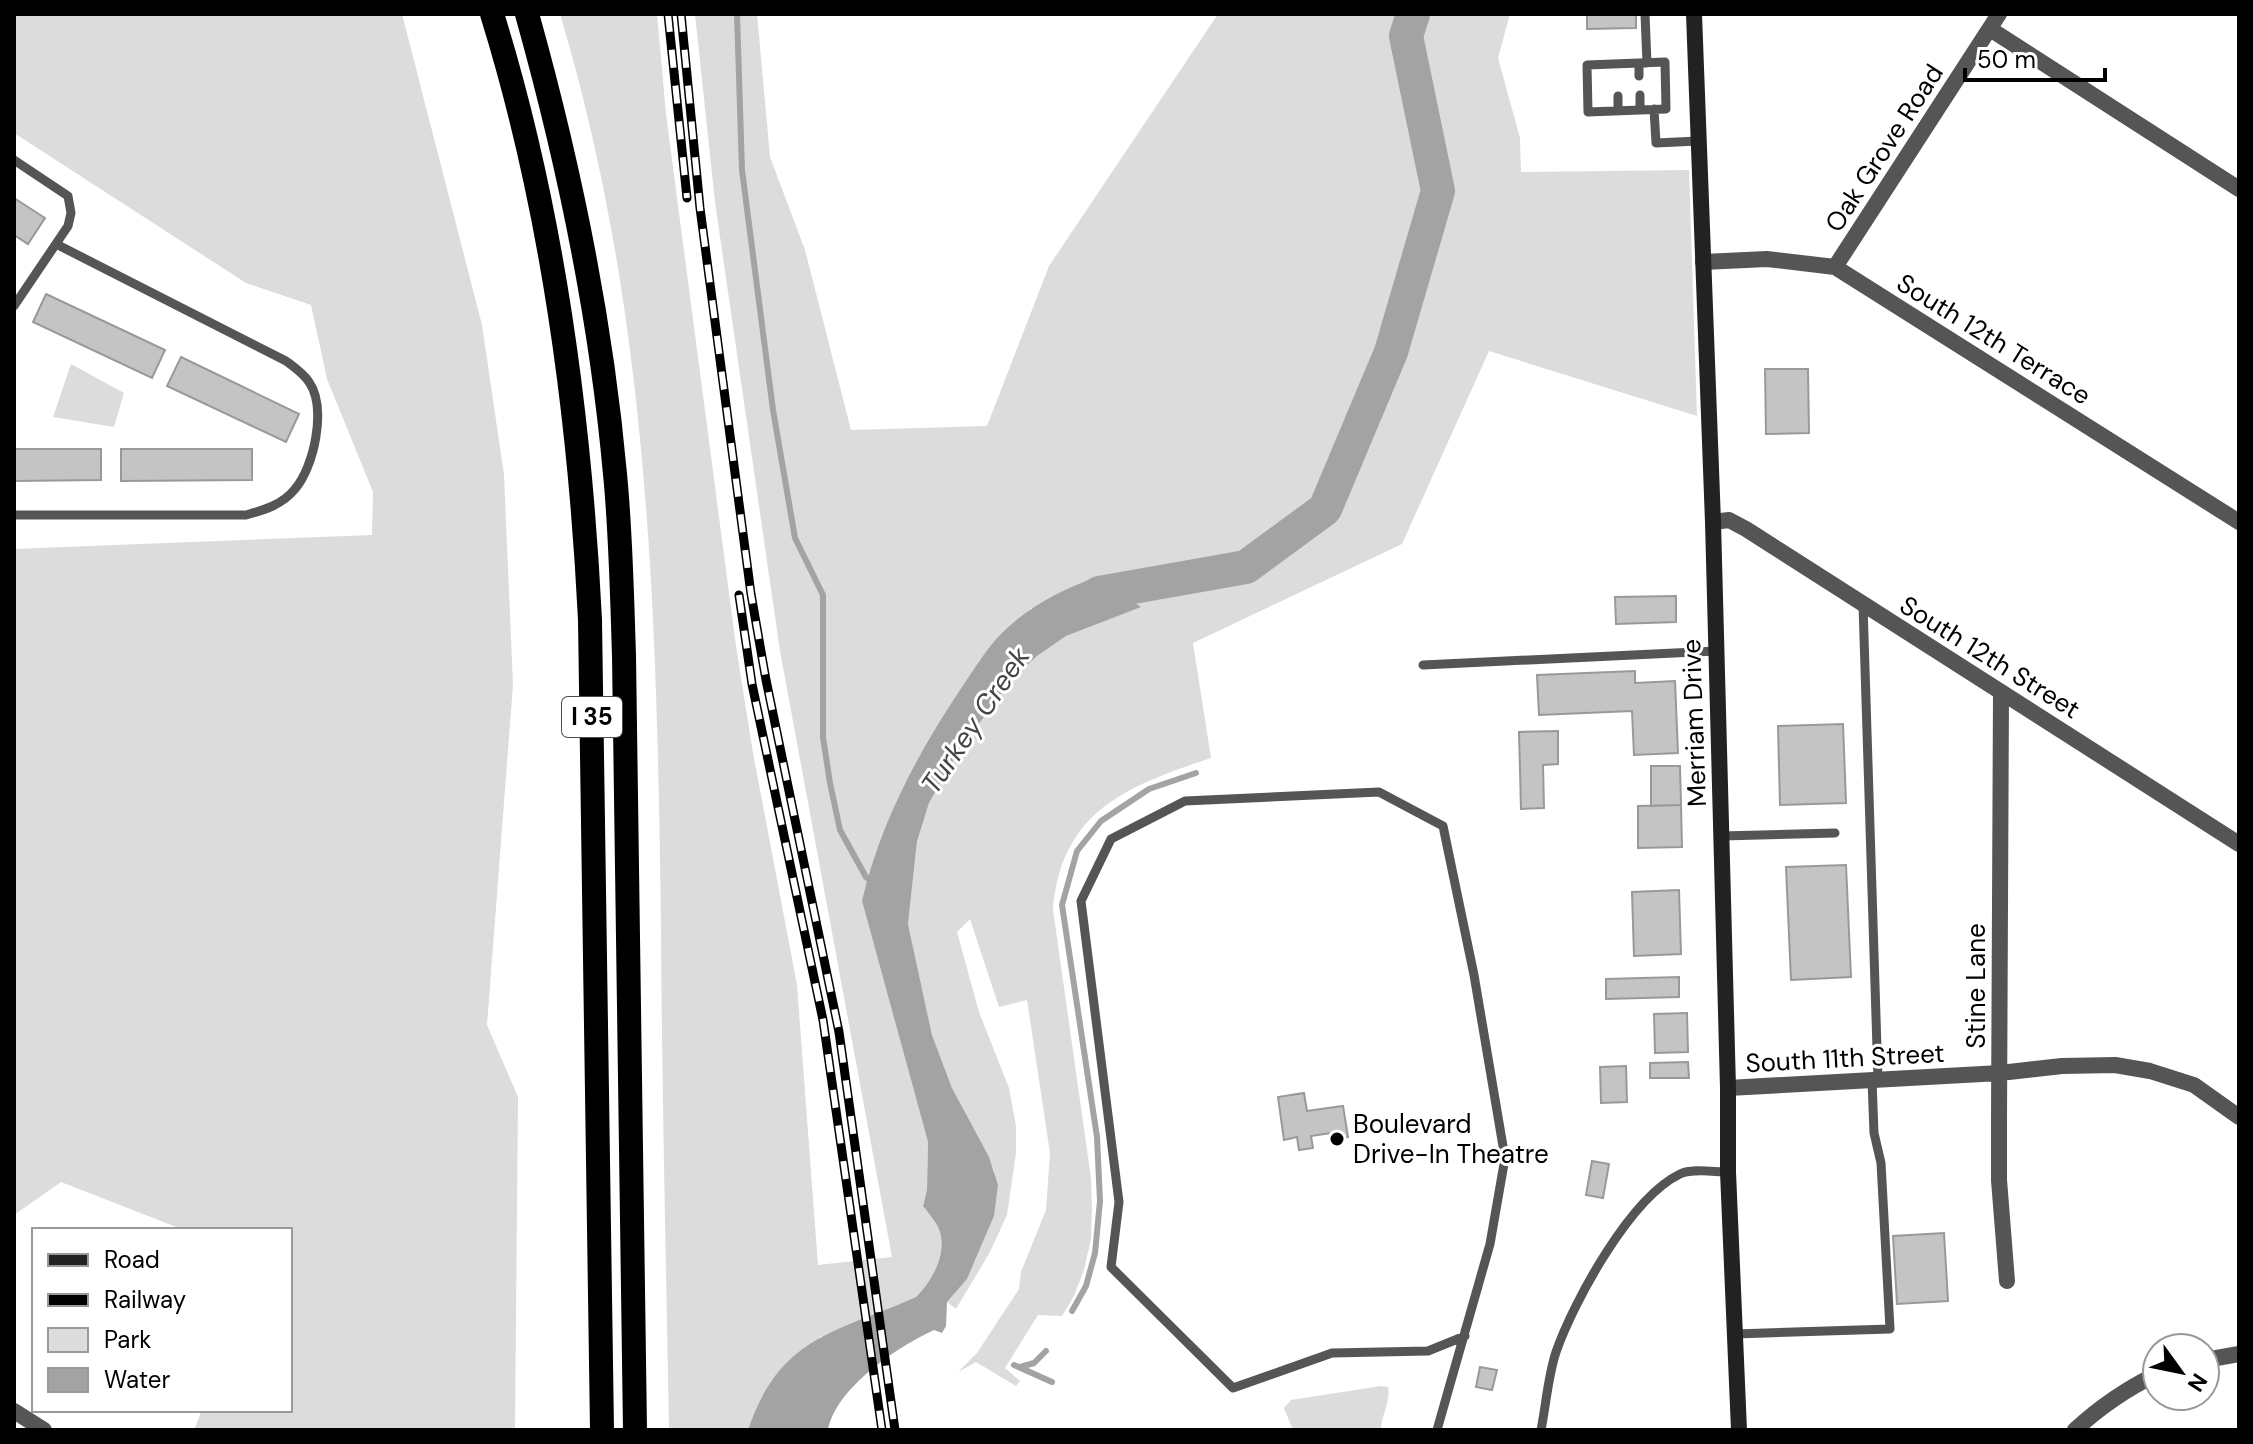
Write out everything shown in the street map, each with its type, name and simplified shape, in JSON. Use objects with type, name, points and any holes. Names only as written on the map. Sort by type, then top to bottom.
[{"type":"highway","name":"I 35","points":[[492,14],[531,161],[551,265],[570,373],[585,504],[591,651],[602,1430]]},
{"type":"highway","name":"I 35","points":[[527,14],[546,79],[581,235],[595,315],[615,471],[624,656],[635,1430]]},
{"type":"main road","name":"Merriam Drive","points":[[1694,14],[1713,522],[1728,1172],[1739,1430]]},
{"type":"street","points":[[1995,21],[2239,189]]},
{"type":"street","name":"Oak Grove Road","points":[[1835,267],[1995,21]]},
{"type":"street","name":"South 12th Terrace","points":[[1703,262],[1767,259],[1835,267],[2239,522]]},
{"type":"street","name":"South 12th Street","points":[[1713,522],[1729,520],[1746,529],[2239,844]]},
{"type":"street","name":"Stine Lane","points":[[2001,692],[1999,1180],[2007,1281]]},
{"type":"street","name":"South 11th Street","points":[[1728,1088],[2115,1065],[2150,1071],[2194,1085],[2239,1117]]},
{"type":"street","points":[[2075,1430],[2100,1407],[2141,1381]]},
{"type":"street","points":[[14,1411],[44,1430]]},
{"type":"lane","points":[[1639,76],[1643,63],[1645,14]]},
{"type":"lane","points":[[1665,62],[1666,109],[1588,112],[1587,65],[1643,63],[1665,62]]},
{"type":"lane","points":[[1617,64],[1617,75]]},
{"type":"lane","points":[[1640,95],[1640,110]]},
{"type":"lane","points":[[1618,96],[1618,110]]},
{"type":"lane","points":[[1654,109],[1656,143],[1698,141]]},
{"type":"lane","points":[[14,160],[68,196],[71,213],[68,226],[14,306]]},
{"type":"lane","points":[[14,515],[246,515],[271,508],[295,489],[307,467],[319,416],[310,383],[286,361],[56,244]]},
{"type":"lane","points":[[1735,1334],[1890,1329],[1881,1163],[1874,1133],[1863,605]]},
{"type":"lane","points":[[1423,665],[1716,651]]},
{"type":"lane","points":[[1437,1430],[1465,1336],[1490,1244],[1505,1158],[1474,975],[1443,826],[1379,792],[1185,801],[1111,839],[1081,901],[1119,1202],[1111,1267],[1233,1388],[1332,1353],[1428,1351],[1465,1336]]},
{"type":"lane","points":[[1721,836],[1835,833]]},
{"type":"lane","points":[[1541,1430],[1556,1353],[1613,1241],[1647,1197],[1682,1173],[1728,1172]]},
{"type":"green space","points":[[14,14],[402,14],[482,325],[504,475],[513,685],[487,1025],[518,1097],[515,1430],[194,1430],[201,1412],[292,1412],[292,1228],[179,1228],[61,1182],[14,1215],[14,549],[372,535],[373,492],[327,379],[311,305],[246,283],[14,133]]},
{"type":"green space","points":[[560,14],[657,14],[666,114],[736,646],[797,985],[818,1265],[892,1257],[780,651],[715,202],[695,14],[757,14],[770,157],[805,250],[851,430],[987,426],[1049,266],[1218,14],[1510,14],[1498,58],[1520,138],[1521,172],[1689,170],[1697,416],[1489,351],[1402,544],[1193,643],[1211,758],[1126,792],[1084,826],[1069,848],[1059,876],[1053,910],[1091,1178],[1091,1239],[1084,1270],[1062,1316],[1038,1315],[1005,1368],[1020,1381],[1016,1386],[976,1362],[958,1372],[977,1353],[1019,1289],[1021,1272],[1046,1210],[1050,1153],[1027,1000],[999,1007],[970,919],[957,932],[979,1012],[1009,1088],[1016,1126],[1016,1153],[1007,1215],[990,1252],[956,1309],[947,1302],[967,1279],[994,1216],[994,1170],[952,1088],[932,1035],[908,924],[917,843],[929,803],[958,752],[1012,679],[1037,656],[1066,636],[1140,607],[1031,608],[862,901],[928,1142],[927,1190],[923,1205],[938,1227],[942,1246],[933,1274],[916,1297],[820,1337],[752,1420],[748,1430],[669,1430],[656,697],[643,468],[613,240],[590,127]]},
{"type":"green space","points":[[71,364],[124,393],[114,427],[53,417]]},
{"type":"green space","points":[[1388,1387],[1389,1393],[1381,1430],[1293,1430],[1284,1408],[1291,1400]]},
{"type":"water","points":[[1097,577],[1141,607],[1066,636],[1037,656],[1012,679],[958,752],[929,803],[917,842],[908,924],[932,1035],[952,1088],[989,1157],[998,1185],[994,1216],[967,1279],[947,1302],[946,1326],[942,1333],[934,1330],[919,1337],[870,1371],[843,1399],[833,1414],[828,1430],[748,1430],[761,1399],[776,1375],[794,1356],[836,1330],[916,1297],[938,1265],[941,1236],[923,1206],[927,1190],[928,1142],[862,901],[880,842],[904,786],[933,733],[983,655],[998,637],[1035,606]]},
{"type":"building","points":[[1587,14],[1636,14],[1636,28],[1587,29]]},
{"type":"building","points":[[14,198],[45,218],[28,244],[14,235]]},
{"type":"building","points":[[46,294],[165,350],[152,378],[33,322]]},
{"type":"building","points":[[181,357],[299,414],[286,442],[167,386]]},
{"type":"building","points":[[1765,369],[1808,369],[1809,433],[1766,434]]},
{"type":"building","points":[[14,449],[101,449],[101,480],[14,481]]},
{"type":"building","points":[[121,449],[252,449],[252,480],[121,481]]},
{"type":"building","points":[[1676,596],[1676,622],[1616,624],[1615,597]]},
{"type":"building","points":[[1635,671],[1635,683],[1675,681],[1678,753],[1634,755],[1632,711],[1539,715],[1537,675]]},
{"type":"building","points":[[1843,724],[1846,803],[1780,805],[1778,726]]},
{"type":"building","points":[[1558,731],[1558,764],[1543,765],[1544,808],[1521,809],[1519,732]]},
{"type":"building","points":[[1651,766],[1680,766],[1681,805],[1651,806]]},
{"type":"building","points":[[1681,805],[1682,847],[1638,848],[1638,806]]},
{"type":"building","points":[[1846,865],[1851,977],[1791,980],[1786,867]]},
{"type":"building","points":[[1679,890],[1681,954],[1634,956],[1632,892]]},
{"type":"building","points":[[1679,977],[1679,997],[1606,999],[1606,979]]},
{"type":"building","points":[[1687,1013],[1688,1052],[1655,1053],[1654,1014]]},
{"type":"building","points":[[1688,1062],[1689,1078],[1650,1078],[1650,1063]]},
{"type":"building","points":[[1626,1066],[1627,1102],[1601,1103],[1600,1067]]},
{"type":"building","points":[[1304,1093],[1307,1111],[1343,1106],[1348,1137],[1338,1139],[1338,1132],[1311,1136],[1313,1148],[1299,1150],[1297,1137],[1284,1140],[1278,1097]]},
{"type":"building","points":[[1592,1161],[1609,1164],[1603,1198],[1586,1195]]},
{"type":"building","points":[[1944,1233],[1948,1301],[1897,1304],[1893,1236]]},
{"type":"building","points":[[1480,1367],[1497,1370],[1492,1390],[1476,1387]]},
{"type":"waterway","points":[[737,14],[742,170],[773,410],[795,538],[823,595],[823,737],[830,783],[840,830],[871,881]]},
{"type":"waterway","name":"Turkey Creek","points":[[1074,609],[1099,593],[1246,567],[1325,509],[1391,352],[1438,191],[1406,36],[1413,14]]},
{"type":"waterway","points":[[1072,1311],[1086,1286],[1095,1253],[1100,1201],[1097,1137],[1062,905],[1077,851],[1101,821],[1149,789],[1196,773]]},
{"type":"waterway","points":[[1020,1367],[1034,1363],[1046,1351]]},
{"type":"waterway","points":[[1014,1365],[1052,1382]]},
{"type":"railway","points":[[668,14],[687,198]]},
{"type":"railway","points":[[681,14],[700,208],[751,594],[839,1032],[895,1430]]},
{"type":"railway","points":[[739,595],[752,684],[823,1020],[882,1430]]},
{"type":"place","name":"Boulevard Drive-In Theatre","points":[[1337,1139]]}]
